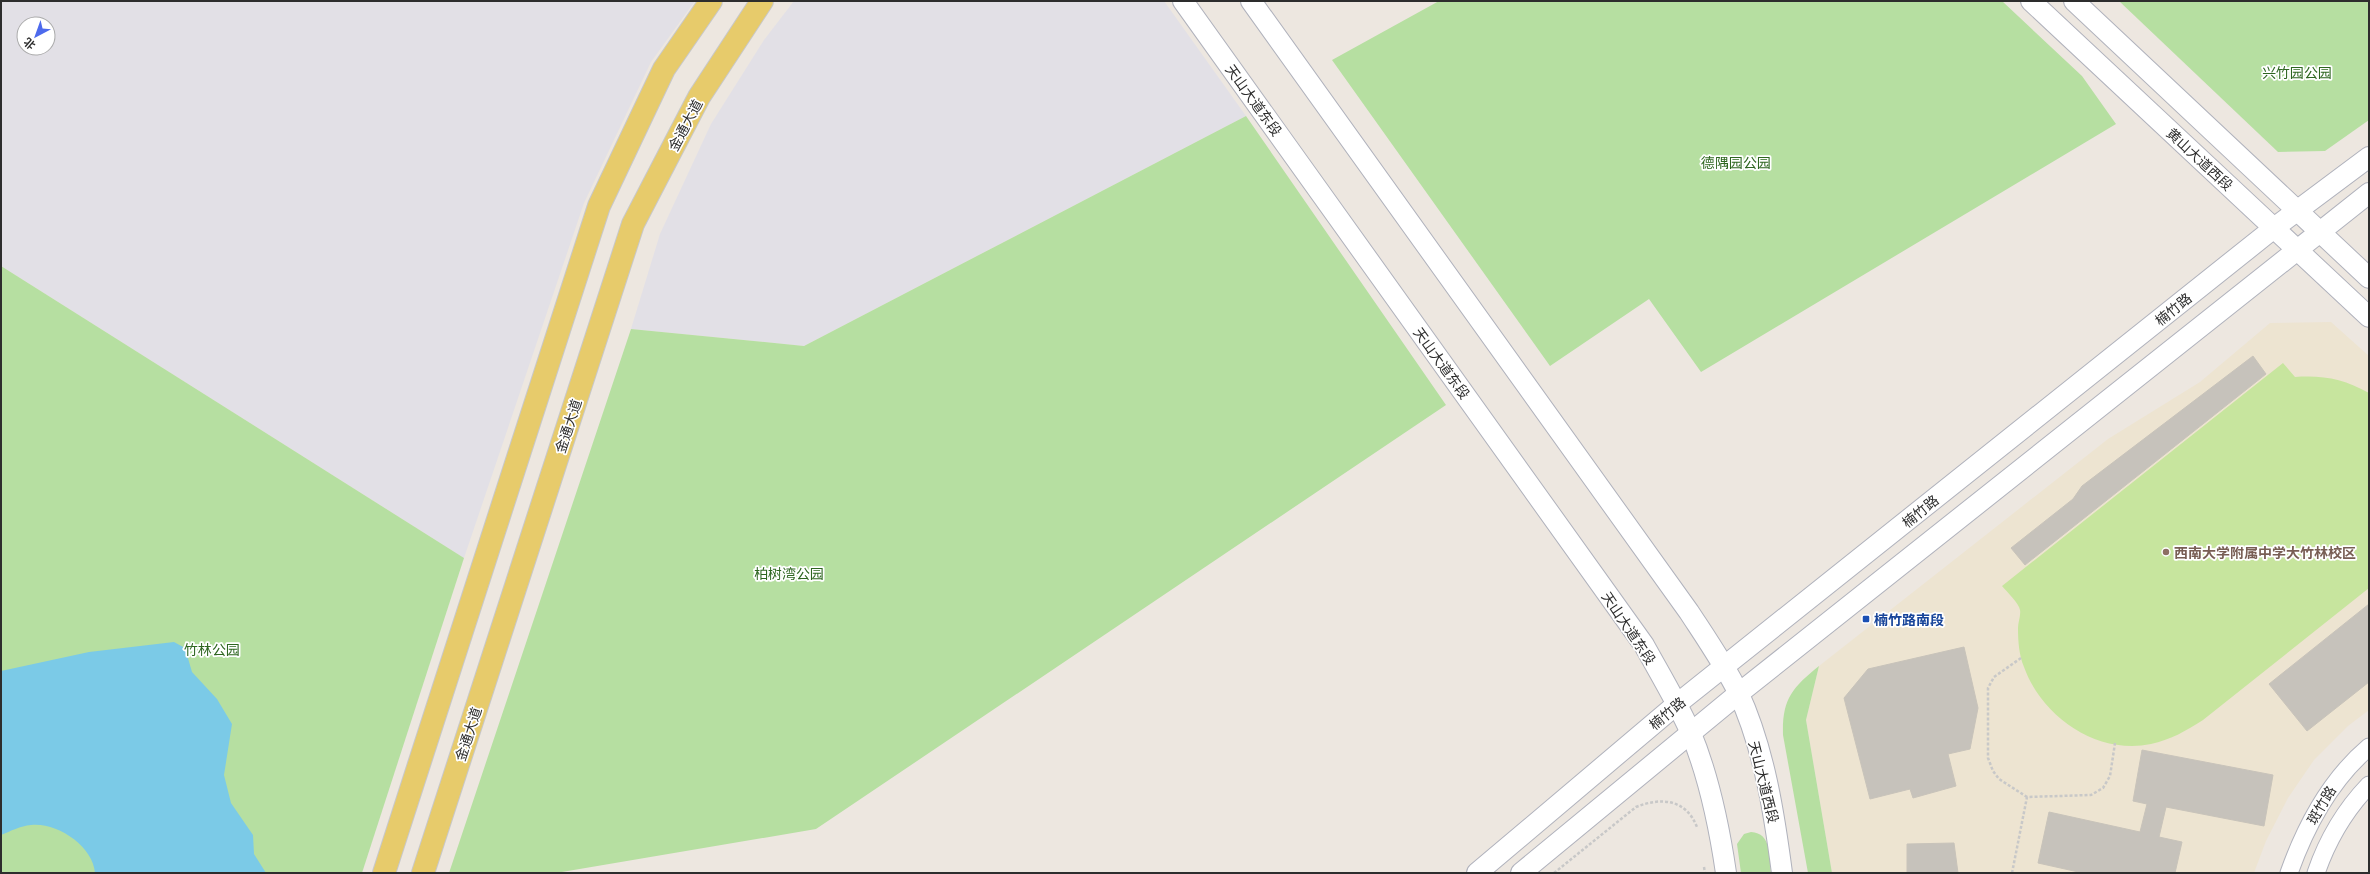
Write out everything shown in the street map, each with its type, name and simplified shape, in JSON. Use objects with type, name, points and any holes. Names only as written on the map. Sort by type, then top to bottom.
[{"type":"main road","points":[[384,873],[599,206],[664,69],[711,1]]},
{"type":"main road","name":"金通大道","points":[[423,873],[633,224],[698,97],[762,1]]},
{"type":"main road","name":"天山大道东段","points":[[1183,1],[1644,645],[1677,704],[1690,732]]},
{"type":"main road","points":[[1251,1],[1689,612],[1724,666],[1738,694]]},
{"type":"main road","name":"黄山大道西段","points":[[2031,1],[2369,317]]},
{"type":"main road","name":"黄山大道西段","points":[[2074,1],[2369,278]]},
{"type":"main road","name":"楠竹路","points":[[1477,873],[1724,666],[2274,228],[2369,157]]},
{"type":"main road","points":[[1521,873],[1690,732],[2319,231],[2369,193]]},
{"type":"main road","name":"天山大道西段","points":[[1738,694],[1761,757],[1775,822],[1782,873]]},
{"type":"main road","points":[[1690,732],[1708,783],[1720,832],[1726,873]]},
{"type":"street","name":"斑竹路","points":[[2289,873],[2314,813],[2336,780],[2369,747]]},
{"type":"street","name":"斑竹路","points":[[2316,873],[2322,857],[2339,824],[2369,785]]},
{"type":"path","points":[[2022,658],[1994,677],[1988,688],[1988,758],[1993,771],[1999,779],[2027,797],[2091,796],[2103,788],[2110,776],[2115,743]]},
{"type":"path","points":[[2012,873],[2027,797]]},
{"type":"path","points":[[1554,873],[1636,807],[1648,802],[1671,801],[1681,805],[1690,814],[1698,830]]},
{"type":"path","points":[[1704,866],[1705,873]]},
{"type":"shaded area","points":[[1,1],[695,1],[651,62],[584,203],[464,558],[1,266]]},
{"type":"shaded area","points":[[794,1],[1164,1],[1246,116],[804,346],[631,329],[660,234],[711,124],[764,40]]},
{"type":"shaded area","name":"西南大学附属中学大竹林校区","points":[[2331,322],[2369,356],[2369,710],[2348,726],[2314,760],[2288,798],[2266,841],[2254,873],[1832,873],[1806,720],[1819,666],[2108,439],[2200,382],[2270,323]]},
{"type":"green space","name":"德隅园公园","points":[[1439,1],[2002,1],[2082,76],[2116,124],[1701,372],[1649,299],[1550,366],[1332,60]]},
{"type":"green space","name":"兴竹园公园","points":[[2119,1],[2369,1],[2369,120],[2325,151],[2278,152]]},
{"type":"green space","name":"柏树湾公园","points":[[1246,116],[1446,405],[816,829],[556,873],[449,873],[631,329],[804,346]]},
{"type":"green space","name":"竹林公园","points":[[1,266],[464,558],[362,873],[1,873]]},
{"type":"green space","points":[[2283,363],[2295,377],[2324,377],[2351,384],[2369,393],[2369,588],[2203,720],[2178,735],[2151,744],[2131,746],[2111,744],[2092,738],[2074,728],[2058,716],[2044,702],[2032,685],[2022,662],[2020,653],[2018,626],[2020,610],[2015,601],[2002,586]]},
{"type":"green space","points":[[1819,666],[1806,720],[1832,873],[1808,873],[1783,735],[1784,712],[1790,695],[1802,681]]},
{"type":"green space","points":[[1751,832],[1758,833],[1766,841],[1771,873],[1741,873],[1737,844],[1744,834]]},
{"type":"water","points":[[174,642],[185,648],[192,672],[217,699],[232,724],[224,775],[231,803],[253,835],[254,854],[266,873],[95,873],[93,863],[81,845],[72,838],[52,827],[31,825],[1,835],[1,671],[89,652]]},
{"type":"building","points":[[2253,356],[2266,374],[2025,565],[2011,548],[2073,499],[2082,486]]},
{"type":"building","points":[[2369,604],[2369,682],[2307,731],[2269,684]]},
{"type":"building","points":[[1964,647],[1978,708],[1970,749],[1948,754],[1956,786],[1913,798],[1910,789],[1870,799],[1844,698],[1868,669]]},
{"type":"building","points":[[2142,750],[2273,775],[2264,826],[2166,807],[2159,837],[2182,842],[2175,873],[2083,873],[2038,863],[2049,812],[2140,832],[2147,804],[2133,801]]},
{"type":"building","points":[[1954,843],[1958,873],[1907,873],[1907,844]]},
{"type":"place","name":"西南大学附属中学大竹林校区","points":[[2166,552]]},
{"type":"place","name":"楠竹路南段","points":[[1866,619]]}]
